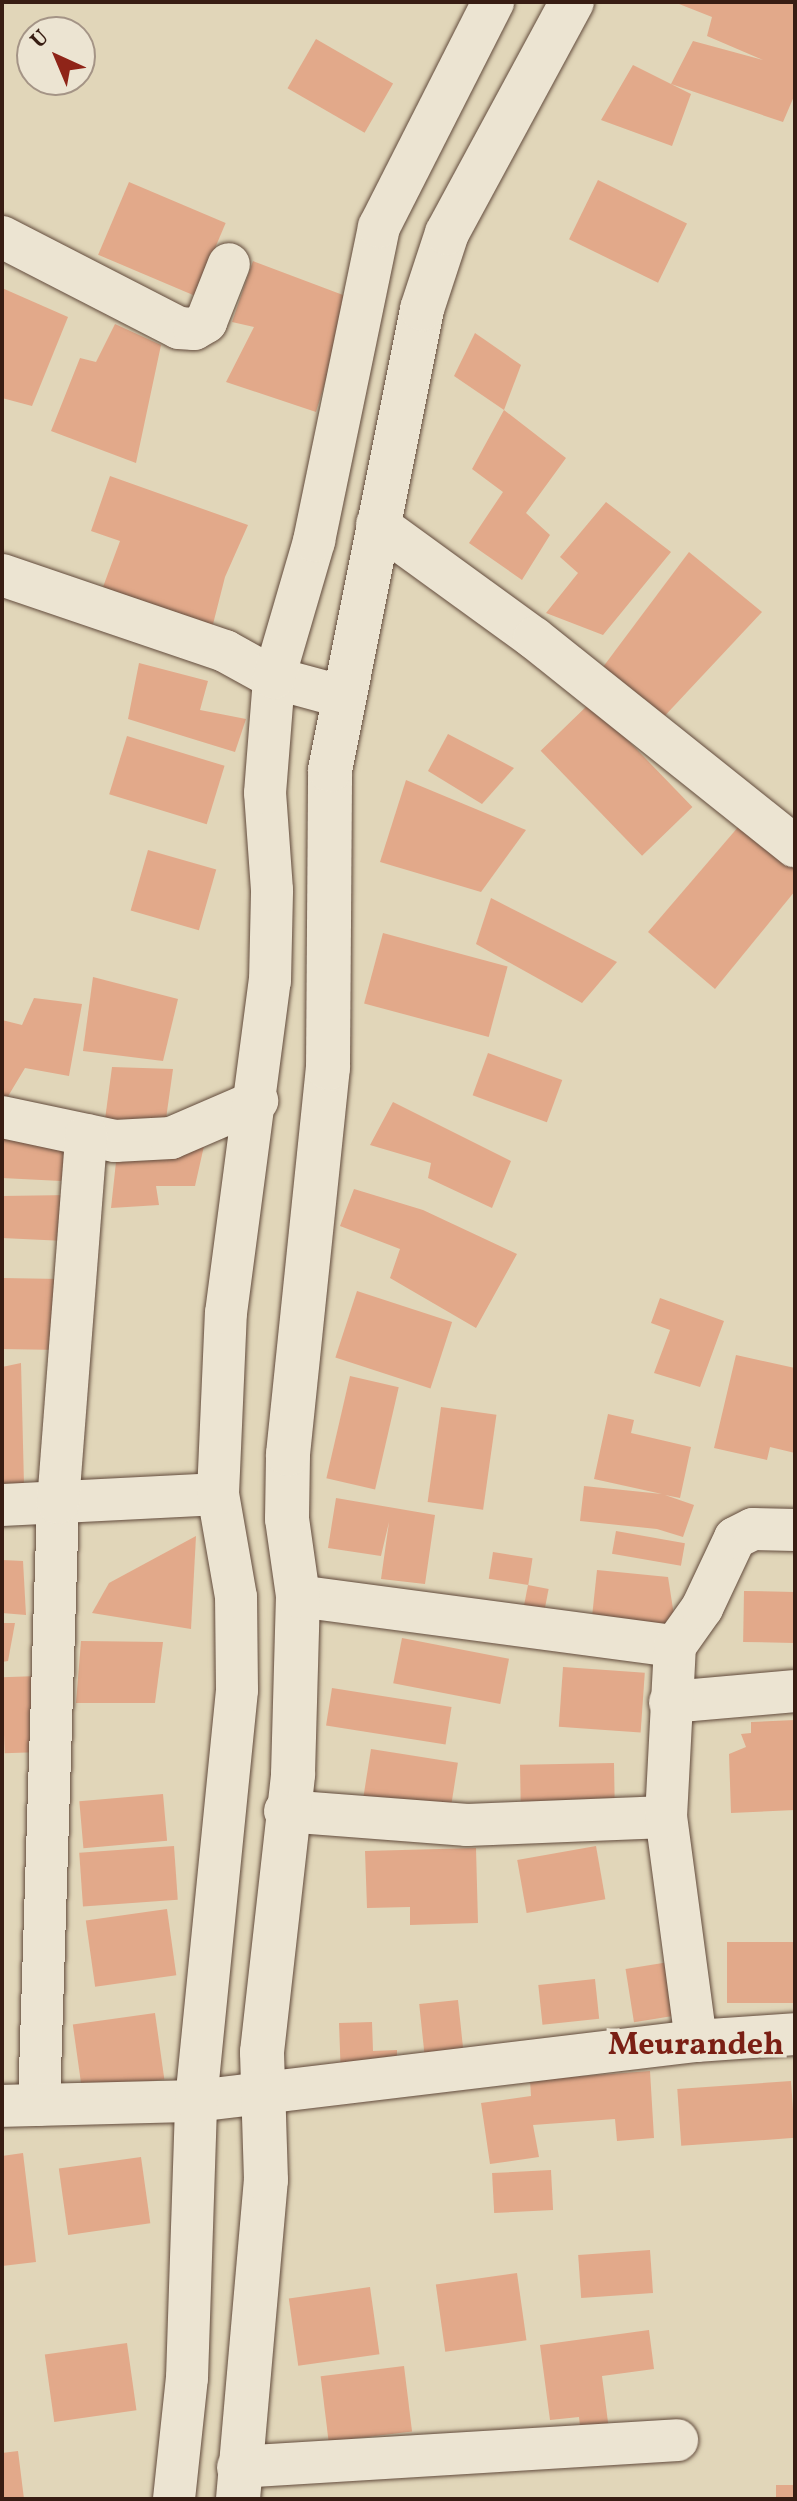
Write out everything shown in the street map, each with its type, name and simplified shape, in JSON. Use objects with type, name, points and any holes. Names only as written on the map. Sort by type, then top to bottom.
[{"type":"street","points":[[231,2096],[262,2052],[285,1811],[293,1774],[298,1596],[287,1519],[288,1454],[328,1068],[327,845],[330,770],[304,686],[314,541],[379,227],[493,2]]},
{"type":"street","points":[[174,2499],[187,2378],[231,2096],[236,1597],[218,1494],[226,1313],[257,1101],[270,981],[272,890],[265,793],[304,686],[377,524],[422,309],[447,233],[572,2]]},
{"type":"street","points":[[2,237],[179,328],[194,329],[206,322],[229,264]]},
{"type":"street","points":[[377,524],[534,638],[795,846]]},
{"type":"street","points":[[2,575],[225,651],[304,686]]},
{"type":"street","points":[[2,1117],[115,1141],[171,1138],[257,1101]]},
{"type":"street","points":[[86,1135],[58,1503],[48,1947],[20,2106],[231,2096],[696,2041],[795,2034]]},
{"type":"street","points":[[2,1505],[218,1494]]},
{"type":"street","points":[[696,2041],[666,1817],[675,1646],[702,1608],[735,1538],[753,1529],[795,1530]]},
{"type":"street","points":[[298,1596],[675,1646]]},
{"type":"street","points":[[670,1702],[795,1691]]},
{"type":"street","points":[[285,1811],[467,1825],[567,1825],[666,1817]]},
{"type":"street","points":[[231,2096],[266,2180],[238,2483],[677,2440]]},
{"type":"building","points":[[674,2],[795,2],[795,94],[783,122],[671,84],[693,41],[763,60],[707,36],[712,17]]},
{"type":"building","points":[[316,39],[393,84],[365,133],[288,88]]},
{"type":"building","points":[[633,65],[691,94],[672,146],[601,120]]},
{"type":"building","points":[[598,180],[687,223],[658,283],[569,239]]},
{"type":"building","points":[[129,182],[226,223],[195,296],[98,255]]},
{"type":"building","points":[[253,261],[351,298],[316,412],[226,382],[254,327],[232,322]]},
{"type":"building","points":[[2,288],[68,317],[32,406],[2,398]]},
{"type":"building","points":[[115,324],[161,345],[136,463],[51,431],[80,358],[96,362]]},
{"type":"building","points":[[475,333],[521,365],[504,410],[454,376]]},
{"type":"building","points":[[504,410],[566,458],[526,513],[550,535],[522,580],[469,543],[503,492],[472,469]]},
{"type":"building","points":[[110,476],[248,525],[225,577],[211,632],[103,587],[120,541],[91,531]]},
{"type":"building","points":[[606,502],[671,552],[603,635],[546,613],[578,573],[560,557]]},
{"type":"building","points":[[689,552],[762,612],[659,722],[603,667]]},
{"type":"building","points":[[139,663],[208,681],[200,710],[246,719],[235,752],[128,719]]},
{"type":"building","points":[[591,702],[692,807],[642,856],[541,751]]},
{"type":"building","points":[[448,734],[514,768],[482,804],[428,771]]},
{"type":"building","points":[[127,736],[225,766],[207,824],[109,794]]},
{"type":"building","points":[[406,780],[526,830],[481,892],[380,862]]},
{"type":"building","points":[[739,826],[795,858],[795,891],[715,989],[648,932]]},
{"type":"building","points":[[148,850],[216,870],[199,930],[131,911]]},
{"type":"building","points":[[491,898],[617,962],[582,1003],[476,944]]},
{"type":"building","points":[[383,933],[508,966],[489,1037],[364,1004]]},
{"type":"building","points":[[93,977],[178,999],[163,1061],[83,1051]]},
{"type":"building","points":[[34,998],[82,1004],[69,1076],[25,1068],[7,1098],[2,1097],[2,1020],[22,1025]]},
{"type":"building","points":[[488,1053],[562,1080],[547,1122],[473,1095]]},
{"type":"building","points":[[112,1067],[173,1069],[165,1126],[104,1127]]},
{"type":"building","points":[[393,1102],[511,1161],[492,1208],[428,1178],[431,1163],[370,1145]]},
{"type":"building","points":[[2,1130],[76,1139],[61,1181],[2,1178]]},
{"type":"building","points":[[206,1137],[195,1186],[156,1186],[159,1205],[111,1208],[116,1162]]},
{"type":"building","points":[[354,1189],[423,1210],[517,1254],[476,1328],[390,1278],[400,1249],[340,1226]]},
{"type":"building","points":[[70,1195],[65,1241],[2,1238],[2,1196]]},
{"type":"building","points":[[2,1278],[62,1279],[61,1350],[2,1349]]},
{"type":"building","points":[[357,1291],[452,1322],[430,1388],[335,1358]]},
{"type":"building","points":[[660,1298],[724,1321],[700,1387],[654,1373],[670,1330],[651,1323]]},
{"type":"building","points":[[736,1355],[795,1368],[795,1453],[770,1447],[767,1460],[714,1448]]},
{"type":"building","points":[[21,1363],[24,1485],[2,1487],[2,1367]]},
{"type":"building","points":[[350,1376],[399,1387],[375,1490],[326,1478]]},
{"type":"building","points":[[441,1407],[496,1415],[483,1510],[428,1502]]},
{"type":"building","points":[[608,1414],[634,1420],[631,1433],[691,1447],[680,1498],[665,1495],[694,1505],[683,1537],[657,1529],[580,1521],[584,1486],[662,1494],[594,1479]]},
{"type":"building","points":[[336,1498],[435,1515],[425,1584],[381,1579],[389,1522],[381,1556],[328,1548]]},
{"type":"building","points":[[616,1531],[685,1543],[681,1566],[612,1554]]},
{"type":"building","points":[[196,1536],[191,1629],[92,1613],[109,1583]]},
{"type":"building","points":[[493,1552],[533,1558],[528,1585],[489,1579]]},
{"type":"building","points":[[2,1560],[23,1561],[26,1615],[2,1613]]},
{"type":"building","points":[[597,1570],[668,1577],[678,1641],[592,1617]]},
{"type":"building","points":[[528,1585],[549,1589],[543,1619],[522,1615]]},
{"type":"building","points":[[744,1591],[795,1592],[794,1643],[743,1642]]},
{"type":"building","points":[[2,1623],[15,1623],[8,1661],[2,1662]]},
{"type":"building","points":[[402,1638],[509,1659],[500,1704],[393,1683]]},
{"type":"building","points":[[81,1641],[163,1642],[155,1703],[76,1703]]},
{"type":"building","points":[[563,1667],[645,1673],[641,1733],[559,1727]]},
{"type":"building","points":[[39,1676],[42,1752],[5,1753],[2,1677]]},
{"type":"building","points":[[332,1688],[452,1707],[446,1744],[326,1726]]},
{"type":"building","points":[[795,1720],[795,1810],[731,1813],[729,1754],[746,1747],[741,1734],[751,1733],[751,1722]]},
{"type":"building","points":[[371,1749],[458,1763],[450,1811],[363,1797]]},
{"type":"building","points":[[614,1763],[615,1806],[521,1808],[520,1765]]},
{"type":"building","points":[[163,1794],[167,1841],[83,1848],[79,1801]]},
{"type":"building","points":[[174,1846],[178,1900],[83,1906],[79,1853]]},
{"type":"building","points":[[596,1846],[605,1899],[527,1913],[517,1860]]},
{"type":"building","points":[[476,1848],[478,1923],[410,1925],[410,1907],[367,1908],[365,1851]]},
{"type":"building","points":[[167,1909],[176,1975],[95,1987],[86,1920]]},
{"type":"building","points":[[727,1942],[795,1942],[795,2003],[727,2003]]},
{"type":"building","points":[[669,1962],[677,2015],[634,2022],[626,1969]]},
{"type":"building","points":[[595,1979],[599,2019],[542,2025],[538,1985]]},
{"type":"building","points":[[458,2000],[464,2055],[425,2059],[419,2004]]},
{"type":"building","points":[[155,2013],[164,2079],[82,2091],[73,2025]]},
{"type":"building","points":[[372,2022],[373,2051],[397,2050],[397,2076],[341,2079],[339,2023]]},
{"type":"building","points":[[650,2071],[654,2138],[617,2141],[615,2119],[533,2125],[539,2157],[490,2164],[481,2103],[531,2096],[530,2080]]},
{"type":"building","points":[[791,2081],[795,2138],[681,2146],[677,2089]]},
{"type":"building","points":[[23,2153],[36,2262],[2,2266],[2,2156]]},
{"type":"building","points":[[141,2157],[150,2223],[68,2235],[59,2169]]},
{"type":"building","points":[[551,2170],[553,2210],[494,2213],[492,2173]]},
{"type":"building","points":[[650,2250],[653,2293],[581,2298],[578,2255]]},
{"type":"building","points":[[517,2273],[526,2340],[445,2352],[436,2284]]},
{"type":"building","points":[[370,2287],[379,2354],[298,2366],[289,2298]]},
{"type":"building","points":[[649,2330],[654,2369],[602,2376],[609,2430],[581,2434],[579,2417],[550,2420],[540,2345]]},
{"type":"building","points":[[127,2343],[136,2410],[54,2422],[45,2355]]},
{"type":"building","points":[[404,2366],[412,2432],[329,2442],[321,2376]]},
{"type":"building","points":[[18,2451],[24,2499],[2,2499],[2,2453]]},
{"type":"building","points":[[776,2485],[795,2485],[795,2499],[776,2499]]},
{"type":"district","name":"Meurandeh","points":[[696,2046]]}]
